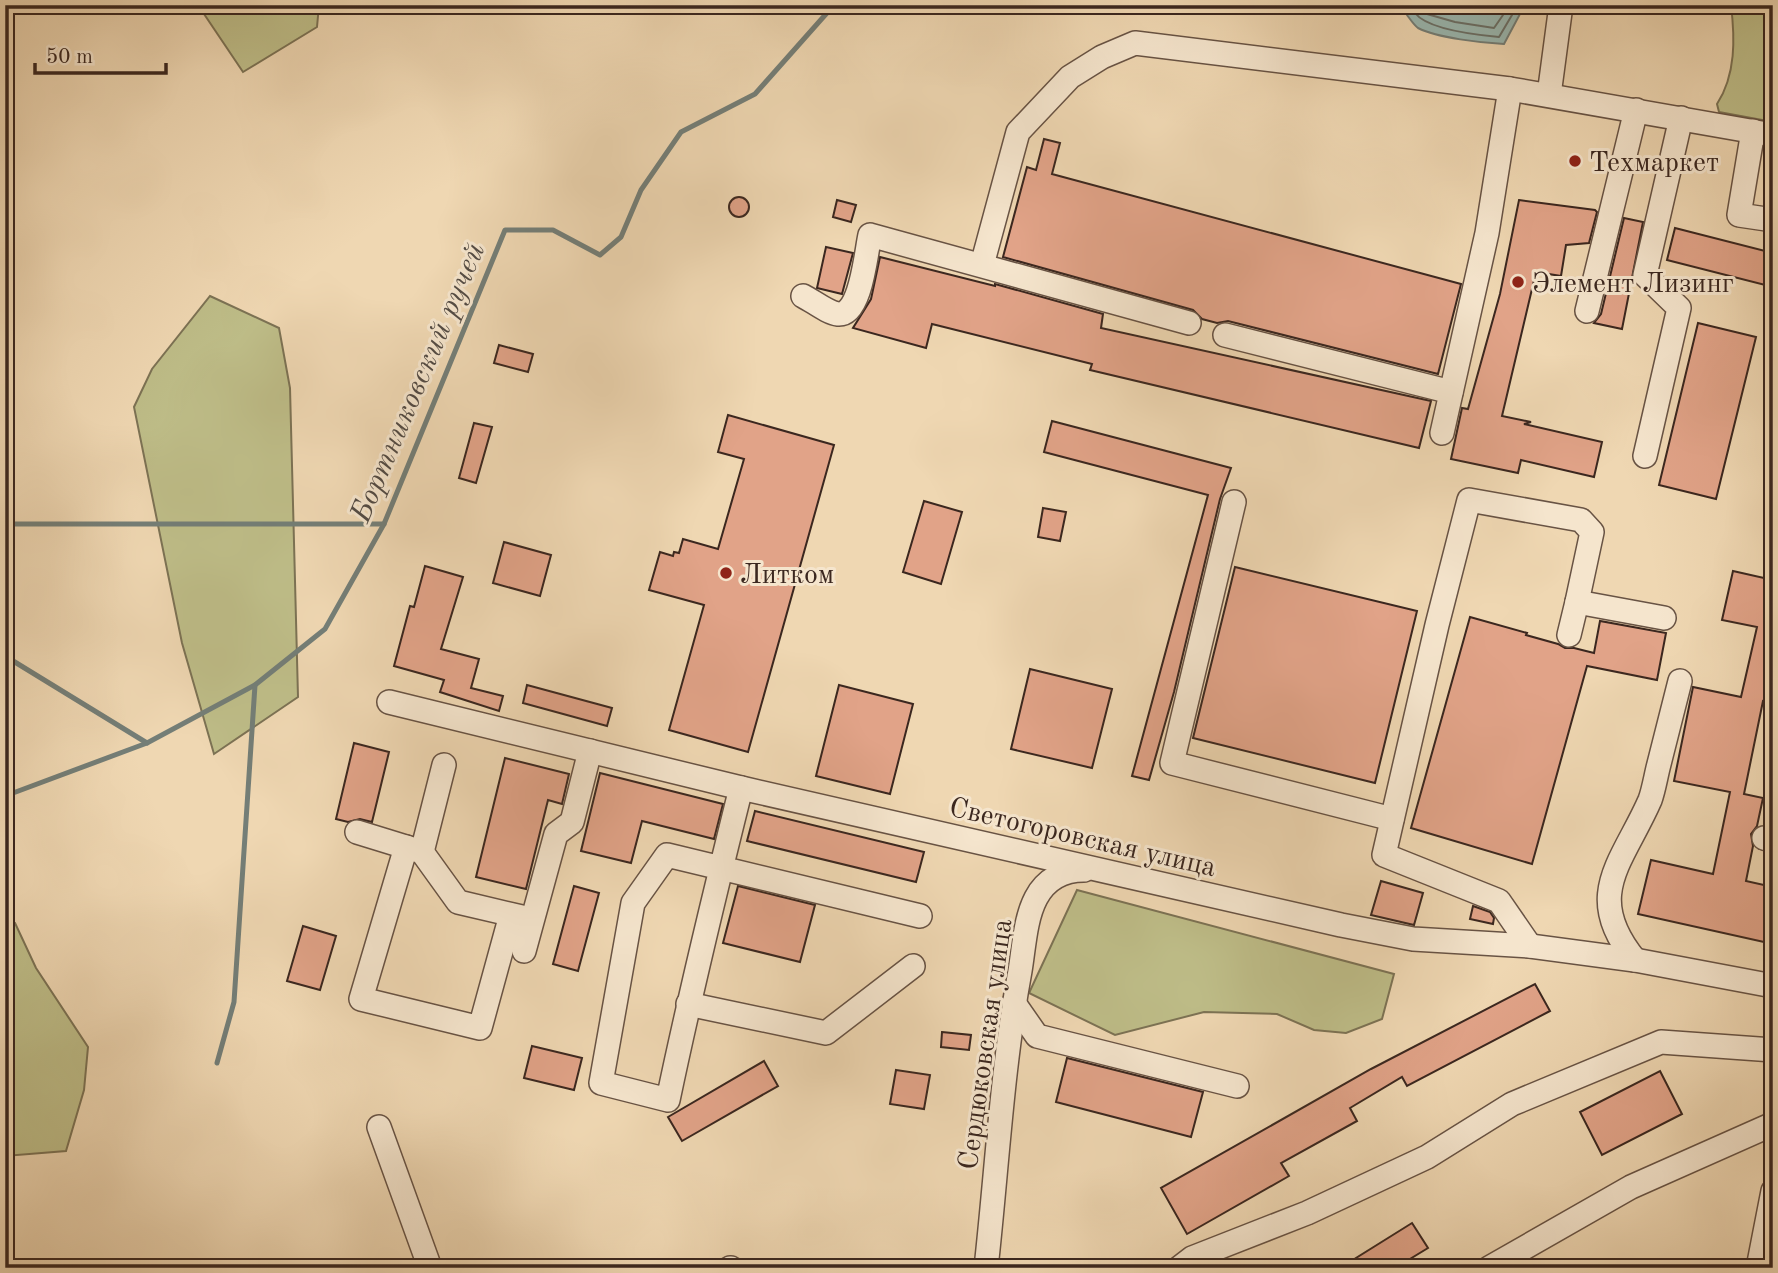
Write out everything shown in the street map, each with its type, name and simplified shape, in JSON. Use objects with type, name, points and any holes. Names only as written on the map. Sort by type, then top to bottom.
[{"type":"street","points":[[1549,95],[1561,5]]},
{"type":"street","points":[[982,265],[1018,132],[1070,77],[1102,57],[1135,43],[1510,89],[1763,133],[1739,215],[1773,220]]},
{"type":"street","points":[[1442,432],[1487,233],[1510,89]]},
{"type":"street","points":[[1587,311],[1636,110]]},
{"type":"street","points":[[1644,456],[1679,308],[1645,275],[1681,118]]},
{"type":"street","points":[[803,296],[837,314],[846,313],[857,300],[870,235],[1189,323]]},
{"type":"street","points":[[1225,335],[1451,392]]},
{"type":"street","points":[[1530,946],[1500,901],[1384,855],[1469,500],[1581,520],[1592,532],[1569,635]]},
{"type":"street","points":[[1234,502],[1172,763],[1392,819]]},
{"type":"street","points":[[1577,601],[1664,618]]},
{"type":"street","points":[[1634,960],[1620,943],[1608,903],[1609,894],[1626,844],[1650,799],[1680,681]]},
{"type":"street","name":"Светогоровская улица","points":[[388,702],[741,788],[1328,922],[1413,939],[1530,946],[1634,960],[1773,986]]},
{"type":"street","points":[[444,765],[360,999],[480,1028],[556,834],[572,822],[590,751]]},
{"type":"street","points":[[741,788],[721,868],[688,1004],[668,1100],[601,1083],[633,903],[667,855],[721,868],[920,916]]},
{"type":"street","points":[[357,832],[414,849],[458,902],[522,917]]},
{"type":"street","name":"Сердюковская улица","points":[[986,1268],[1014,1003],[1029,919],[1035,900],[1049,881],[1074,870],[1094,870]]},
{"type":"street","points":[[522,917],[524,951]]},
{"type":"street","points":[[688,1004],[826,1032],[913,966]]},
{"type":"street","points":[[1014,1003],[1037,1036],[1237,1086]]},
{"type":"street","points":[[1179,1268],[1192,1258],[1307,1213],[1427,1157],[1512,1104],[1661,1042],[1773,1050]]},
{"type":"street","points":[[1489,1268],[1631,1187],[1773,1124]]},
{"type":"street","points":[[379,1127],[430,1268]]},
{"type":"street","points":[[1758,1268],[1773,1191]]},
{"type":"shaded area","points":[[198,5],[319,5],[317,27],[243,72]]},
{"type":"shaded area","points":[[1731,5],[1773,5],[1773,122],[1719,112],[1717,104],[1728,81],[1733,56]]},
{"type":"shaded area","points":[[210,296],[279,328],[290,388],[298,697],[214,754],[182,643],[134,407],[152,369]]},
{"type":"shaded area","points":[[1077,890],[1394,974],[1382,1019],[1346,1033],[1314,1030],[1277,1014],[1204,1012],[1115,1035],[1029,993]]},
{"type":"shaded area","points":[[5,917],[15,923],[36,968],[88,1047],[84,1090],[66,1151],[5,1156]]},
{"type":"water","points":[[1409,5],[1517,5],[1520,14],[1504,44],[1427,32],[1418,28],[1407,15]]},
{"type":"building","points":[[1044,139],[1060,143],[1052,174],[1461,284],[1438,374],[1228,321],[1217,323],[1202,319],[1193,310],[1003,257],[1027,167],[1036,170]]},
{"type":"building","points":[[739,197],[746,200],[749,207],[746,214],[739,217],[732,214],[729,207],[732,200]]},
{"type":"building","points":[[837,200],[856,205],[851,222],[833,217]]},
{"type":"building","points":[[1519,200],[1597,212],[1589,243],[1566,245],[1561,276],[1536,272],[1502,416],[1531,422],[1524,424],[1602,442],[1594,477],[1521,460],[1518,473],[1451,459],[1462,408],[1468,409],[1500,294]]},
{"type":"building","points":[[1624,218],[1643,222],[1622,329],[1594,323],[1601,314]]},
{"type":"building","points":[[1675,228],[1773,253],[1773,287],[1667,260]]},
{"type":"building","points":[[826,247],[853,253],[842,294],[817,288]]},
{"type":"building","points":[[880,257],[995,284],[1103,314],[1101,328],[1431,401],[1419,448],[1090,370],[1092,364],[932,324],[926,348],[853,328],[871,299]]},
{"type":"building","points":[[1698,323],[1756,337],[1716,499],[1659,485]]},
{"type":"building","points":[[499,345],[533,354],[528,372],[494,363]]},
{"type":"building","name":"Литком","points":[[728,415],[834,445],[748,752],[669,730],[704,605],[649,590],[660,552],[673,556],[674,552],[679,553],[683,539],[718,549],[744,459],[718,452]]},
{"type":"building","points":[[1052,421],[1231,468],[1220,499],[1174,692],[1149,780],[1132,776],[1208,495],[1044,452]]},
{"type":"building","points":[[474,423],[492,427],[476,483],[459,478]]},
{"type":"building","points":[[924,501],[962,512],[941,584],[903,572]]},
{"type":"building","points":[[1043,508],[1066,512],[1060,541],[1038,537]]},
{"type":"building","points":[[504,542],[551,555],[540,596],[493,583]]},
{"type":"building","points":[[425,566],[463,577],[441,649],[479,659],[471,688],[503,696],[499,711],[440,692],[444,680],[394,666],[410,606],[414,607]]},
{"type":"building","points":[[1235,567],[1417,611],[1375,783],[1193,738]]},
{"type":"building","points":[[1733,571],[1773,580],[1773,703],[1763,701],[1744,794],[1763,798],[1757,826],[1751,834],[1753,846],[1746,881],[1773,887],[1773,944],[1638,914],[1651,860],[1713,874],[1730,792],[1674,781],[1693,687],[1741,697],[1757,627],[1722,620]]},
{"type":"building","points":[[1470,617],[1527,633],[1526,635],[1565,648],[1594,653],[1600,621],[1666,633],[1657,680],[1587,666],[1532,864],[1411,828]]},
{"type":"building","points":[[1030,669],[1112,689],[1092,768],[1011,749]]},
{"type":"building","points":[[527,685],[612,708],[607,726],[523,703]]},
{"type":"building","points":[[839,685],[913,704],[890,794],[816,776]]},
{"type":"building","points":[[354,743],[389,752],[372,822],[336,819]]},
{"type":"building","points":[[505,758],[569,774],[562,804],[548,800],[526,889],[476,877]]},
{"type":"building","points":[[600,773],[723,804],[714,839],[642,821],[631,863],[581,851]]},
{"type":"building","points":[[755,811],[924,852],[916,882],[747,841]]},
{"type":"building","points":[[1381,881],[1423,893],[1414,925],[1371,915]]},
{"type":"building","points":[[574,886],[599,893],[578,971],[553,964]]},
{"type":"building","points":[[738,886],[815,905],[800,962],[723,943]]},
{"type":"building","points":[[1473,906],[1490,912],[1494,918],[1493,924],[1470,919]]},
{"type":"building","points":[[303,926],[336,936],[320,990],[287,981]]},
{"type":"building","points":[[1535,984],[1550,1011],[1407,1086],[1402,1077],[1350,1108],[1357,1121],[1281,1163],[1289,1176],[1187,1234],[1161,1188],[1371,1069]]},
{"type":"building","points":[[942,1032],[971,1035],[969,1050],[941,1047]]},
{"type":"building","points":[[532,1046],[582,1058],[574,1090],[524,1078]]},
{"type":"building","points":[[1067,1058],[1203,1092],[1191,1137],[1056,1102]]},
{"type":"building","points":[[764,1061],[778,1086],[682,1141],[668,1117]]},
{"type":"building","points":[[896,1070],[930,1075],[924,1109],[890,1104]]},
{"type":"building","points":[[1660,1071],[1682,1114],[1602,1155],[1580,1112]]},
{"type":"building","points":[[1412,1223],[1428,1248],[1395,1268],[1340,1268]]},
{"type":"waterway","name":"Бортниковский ручей","points":[[5,796],[147,743],[255,685],[325,629],[384,524],[505,230],[553,230],[600,255],[621,237],[641,190],[681,132],[755,94],[834,5]]},
{"type":"waterway","points":[[5,524],[384,524]]},
{"type":"waterway","points":[[5,656],[147,743]]},
{"type":"waterway","points":[[217,1063],[234,1002],[255,685]]},
{"type":"place","name":"Техмаркет","points":[[1575,161]]},
{"type":"place","name":"Элемент Лизинг","points":[[1518,282]]},
{"type":"place","name":"Литком","points":[[726,573]]}]
